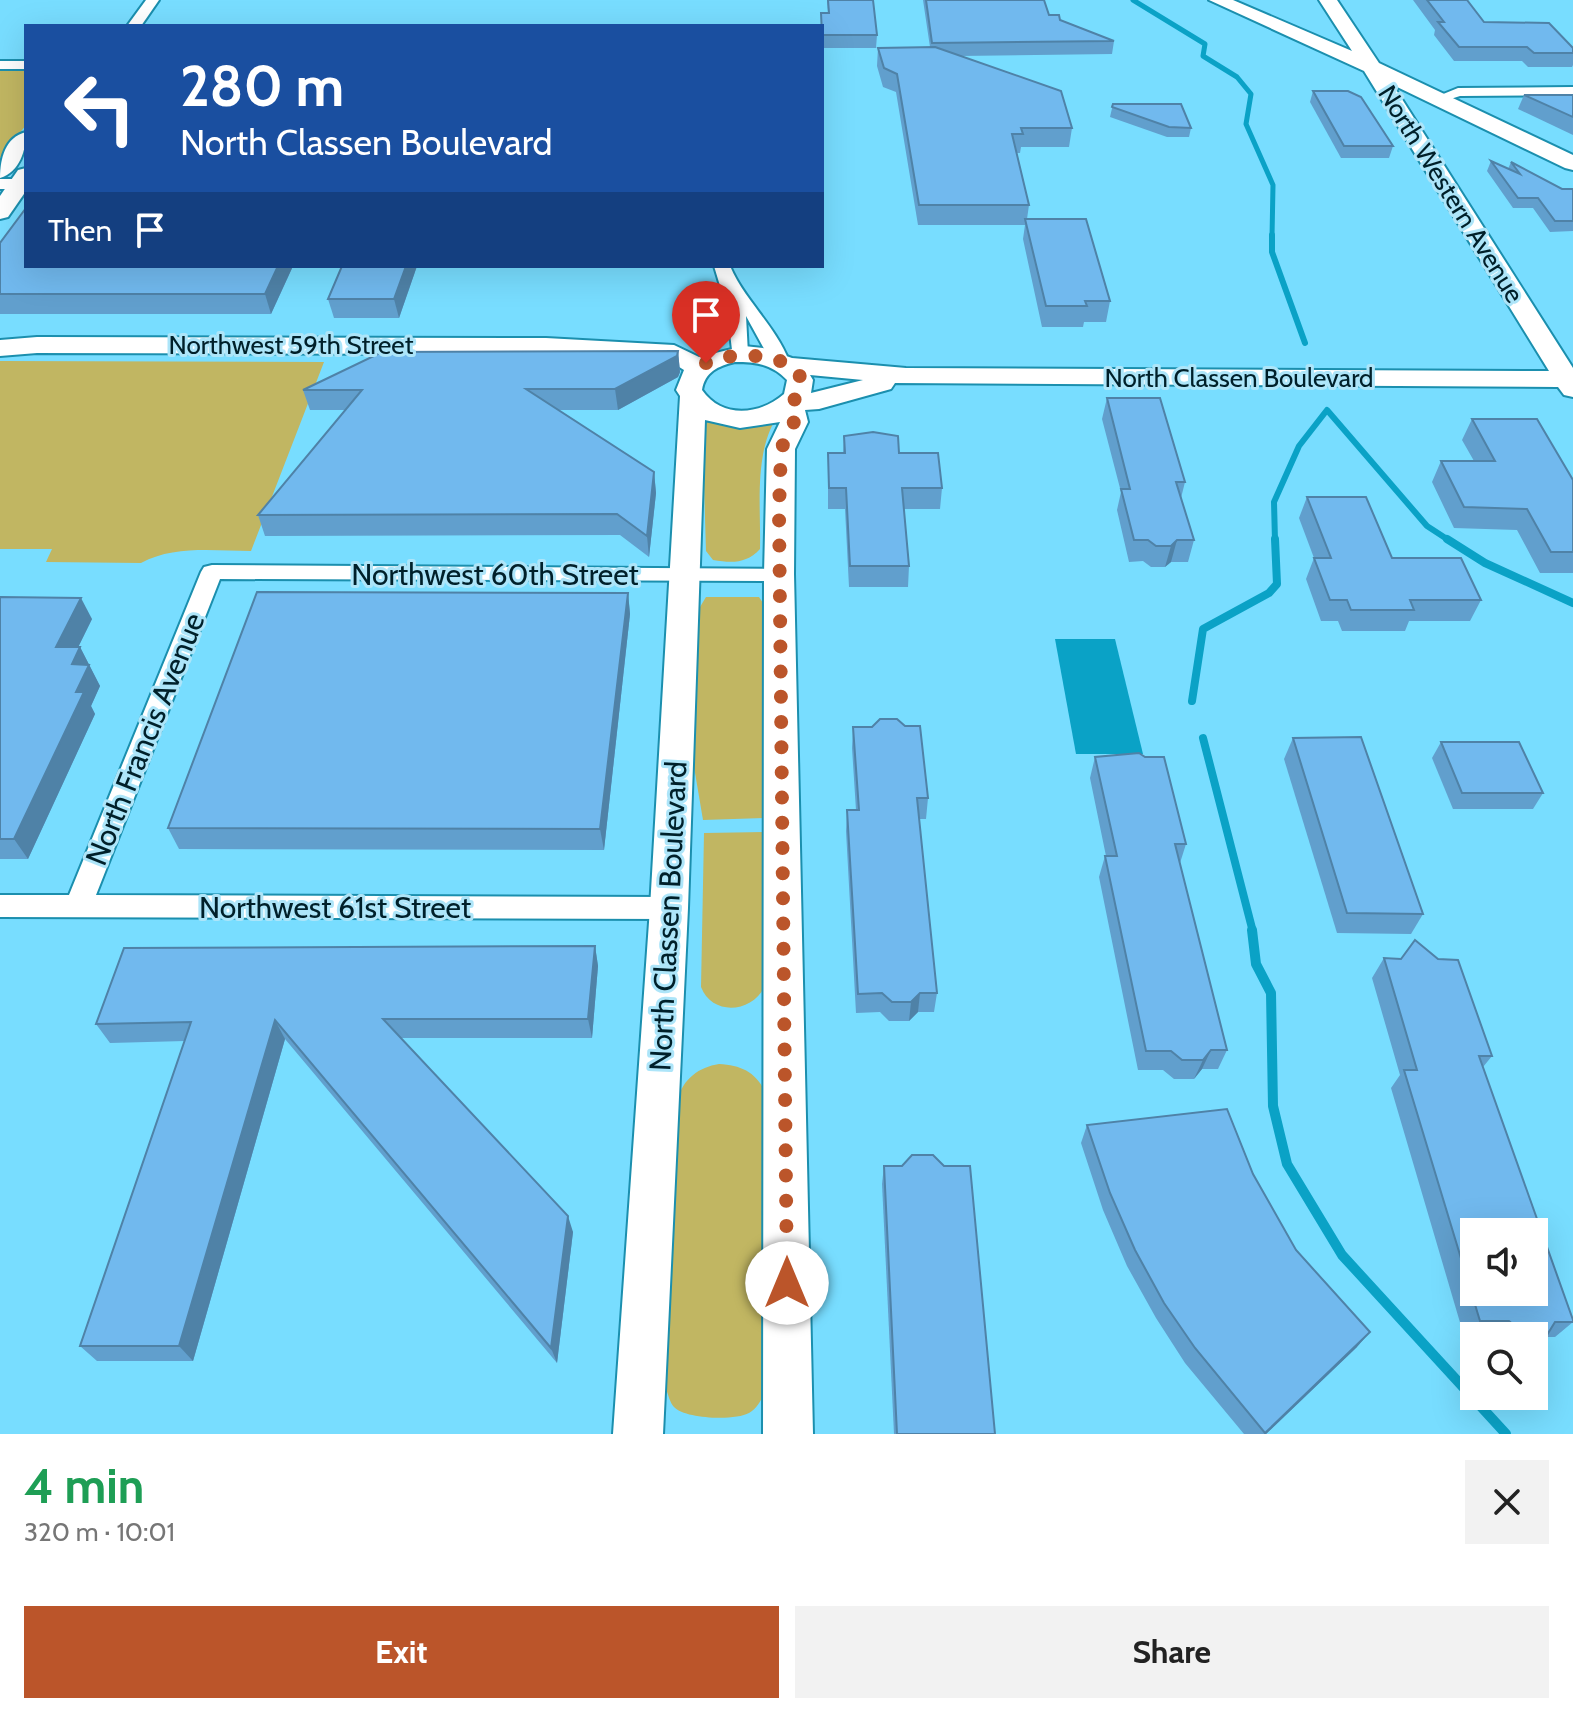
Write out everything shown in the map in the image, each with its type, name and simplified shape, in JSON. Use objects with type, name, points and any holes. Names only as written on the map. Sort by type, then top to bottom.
[{"type":"main road","points":[[1218,0],[1372,67],[1573,163]]},
{"type":"main road","points":[[1259,17],[1312,18],[1332,5]]},
{"type":"main road","name":"North Western Avenue","points":[[1332,5],[1571,383]]},
{"type":"main road","points":[[1409,123],[1438,117],[1473,116]]},
{"type":"main road","points":[[0,212],[24,145]]},
{"type":"main road","name":"Northwest 59th Street","points":[[546,346],[590,340],[659,340],[715,347],[737,354]]},
{"type":"main road","name":"Northwest 59th Street","points":[[0,341],[37,345]]},
{"type":"main road","name":"Northwest 59th Street","points":[[0,348],[37,345],[546,346],[674,353],[699,368]]},
{"type":"main road","points":[[699,368],[714,359],[737,354]]},
{"type":"main road","name":"North Classen Boulevard","points":[[737,354],[764,356],[784,363],[906,376],[1571,383]]},
{"type":"main road","points":[[784,363],[800,380],[800,389],[791,404],[794,422],[781,449],[779,574],[788,1434]]},
{"type":"main road","name":"North Classen Boulevard","points":[[638,1434],[669,908],[692,398],[689,383],[699,368]]},
{"type":"main road","name":"North Classen Boulevard","points":[[692,398],[709,412],[737,418],[766,416],[791,404],[819,401],[906,376]]},
{"type":"street","points":[[135,24],[153,0]]},
{"type":"street","points":[[0,65],[24,65]]},
{"type":"street","points":[[1438,99],[1458,92],[1573,91]]},
{"type":"street","points":[[723,268],[733,291],[740,332],[737,354]]},
{"type":"street","points":[[733,291],[759,319],[784,363]]},
{"type":"street","name":"Northwest 60th Street","points":[[212,572],[779,574]]},
{"type":"street","name":"North Francis Avenue","points":[[78,906],[212,572]]},
{"type":"street","name":"Northwest 61st Street","points":[[0,906],[669,908]]},
{"type":"shaded area","points":[[0,69],[24,69],[24,128],[0,158]]},
{"type":"shaded area","points":[[0,361],[324,362],[251,551],[181,551],[141,563],[46,562],[52,549],[0,549]]},
{"type":"shaded area","points":[[702,417],[775,420],[768,434],[761,466],[760,549],[744,560],[713,560],[706,551]]},
{"type":"shaded area","points":[[706,597],[759,597],[765,606],[764,818],[703,820],[692,755],[700,607]]},
{"type":"shaded area","points":[[766,832],[766,983],[753,1000],[734,1008],[724,1007],[715,1004],[701,987],[704,833]]},
{"type":"shaded area","points":[[719,1064],[736,1066],[749,1072],[760,1082],[767,1097],[767,1386],[758,1404],[749,1413],[722,1418],[680,1411],[673,1405],[666,1389],[678,1099],[693,1075]]},
{"type":"water","points":[[1055,639],[1115,639],[1143,754],[1076,754]]},
{"type":"building","points":[[828,0],[873,0],[877,35],[824,35],[821,13],[829,13]]},
{"type":"building","points":[[926,0],[1044,0],[1049,15],[1059,15],[1060,20],[1114,41],[932,43]]},
{"type":"building","points":[[1427,0],[1467,0],[1484,22],[1549,23],[1573,48],[1573,53],[1534,53],[1527,47],[1459,47],[1438,22],[1444,22]]},
{"type":"building","points":[[935,47],[1061,91],[1072,128],[1021,128],[1023,134],[1012,134],[1029,205],[919,205],[897,74],[884,68],[878,48]]},
{"type":"building","points":[[1313,91],[1348,91],[1361,97],[1393,146],[1344,146]]},
{"type":"building","points":[[1524,95],[1573,95],[1573,117]]},
{"type":"building","points":[[1113,104],[1181,104],[1191,128],[1169,127],[1112,107]]},
{"type":"building","points":[[1491,161],[1520,174],[1511,162],[1562,189],[1573,189],[1573,221],[1555,221],[1538,198],[1518,198]]},
{"type":"building","points":[[24,211],[24,268],[277,268],[265,294],[0,294],[0,243]]},
{"type":"building","points":[[1025,219],[1086,219],[1110,301],[1085,301],[1087,306],[1046,306]]},
{"type":"building","points":[[341,268],[405,268],[394,299],[328,299]]},
{"type":"building","points":[[678,351],[677,356],[615,389],[526,389],[654,472],[647,536],[617,514],[258,515],[362,390],[303,390],[382,352]]},
{"type":"building","points":[[1107,398],[1160,398],[1185,482],[1176,482],[1194,540],[1177,540],[1171,546],[1156,546],[1148,540],[1134,540],[1121,489],[1130,489]]},
{"type":"building","points":[[1472,419],[1537,419],[1573,480],[1573,552],[1551,552],[1527,509],[1464,507],[1441,461],[1495,461]]},
{"type":"building","points":[[873,432],[898,436],[899,453],[938,453],[942,488],[902,488],[909,566],[850,566],[846,488],[829,488],[828,453],[845,453],[844,436]]},
{"type":"building","points":[[1307,497],[1366,497],[1392,558],[1461,558],[1481,600],[1410,600],[1414,610],[1351,610],[1347,600],[1330,600],[1314,558],[1331,558]]},
{"type":"building","points":[[257,592],[628,593],[600,829],[168,828]]},
{"type":"building","points":[[0,597],[81,598],[56,647],[80,647],[72,664],[89,665],[76,692],[84,692],[14,839],[0,839]]},
{"type":"building","points":[[880,719],[897,719],[905,726],[920,726],[928,798],[917,798],[937,993],[920,993],[911,1002],[892,1002],[882,993],[858,994],[847,810],[859,810],[853,727],[872,727]]},
{"type":"building","points":[[1361,737],[1423,914],[1347,913],[1293,738]]},
{"type":"building","points":[[1441,742],[1519,742],[1543,793],[1462,793]]},
{"type":"building","points":[[1139,753],[1145,757],[1164,757],[1186,844],[1175,844],[1227,1050],[1211,1050],[1203,1060],[1182,1060],[1171,1051],[1146,1051],[1105,856],[1117,856],[1095,757]]},
{"type":"building","points":[[1415,940],[1438,959],[1458,960],[1492,1056],[1479,1056],[1537,1218],[1460,1218],[1460,1255],[1404,1070],[1417,1070],[1384,958],[1401,959]]},
{"type":"building","points":[[595,946],[588,1019],[383,1019],[568,1216],[551,1348],[275,1020],[179,1346],[80,1346],[191,1022],[96,1024],[124,948]]},
{"type":"building","points":[[1227,1109],[1253,1174],[1296,1250],[1370,1332],[1265,1433],[1195,1348],[1164,1303],[1135,1250],[1110,1193],[1087,1125]]},
{"type":"building","points":[[912,1155],[933,1155],[944,1166],[970,1166],[995,1434],[897,1434],[884,1166],[902,1166]]},
{"type":"building","points":[[1548,1250],[1573,1322],[1555,1322],[1548,1333],[1548,1322],[1480,1321],[1475,1306],[1548,1306]]},
{"type":"waterway","points":[[1133,0],[1205,44],[1203,56],[1237,77],[1251,94],[1246,124],[1273,185],[1272,237]]},
{"type":"waterway","points":[[1272,237],[1272,252],[1305,343]]},
{"type":"waterway","points":[[1275,541],[1274,502],[1299,446],[1327,410],[1427,526],[1450,541]]},
{"type":"waterway","points":[[1192,701],[1203,629],[1269,593],[1277,584],[1275,539]]},
{"type":"waterway","points":[[1447,539],[1485,563],[1573,603]]},
{"type":"waterway","points":[[1203,738],[1253,932]]},
{"type":"waterway","points":[[1252,930],[1256,964],[1271,993],[1273,1106],[1287,1164],[1342,1255],[1506,1434]]},
{"type":"route","points":[[706,363],[735,354],[764,356],[788,365],[800,380],[797,397],[790,405],[794,422],[786,433],[781,449],[779,511],[787,1283]]}]
